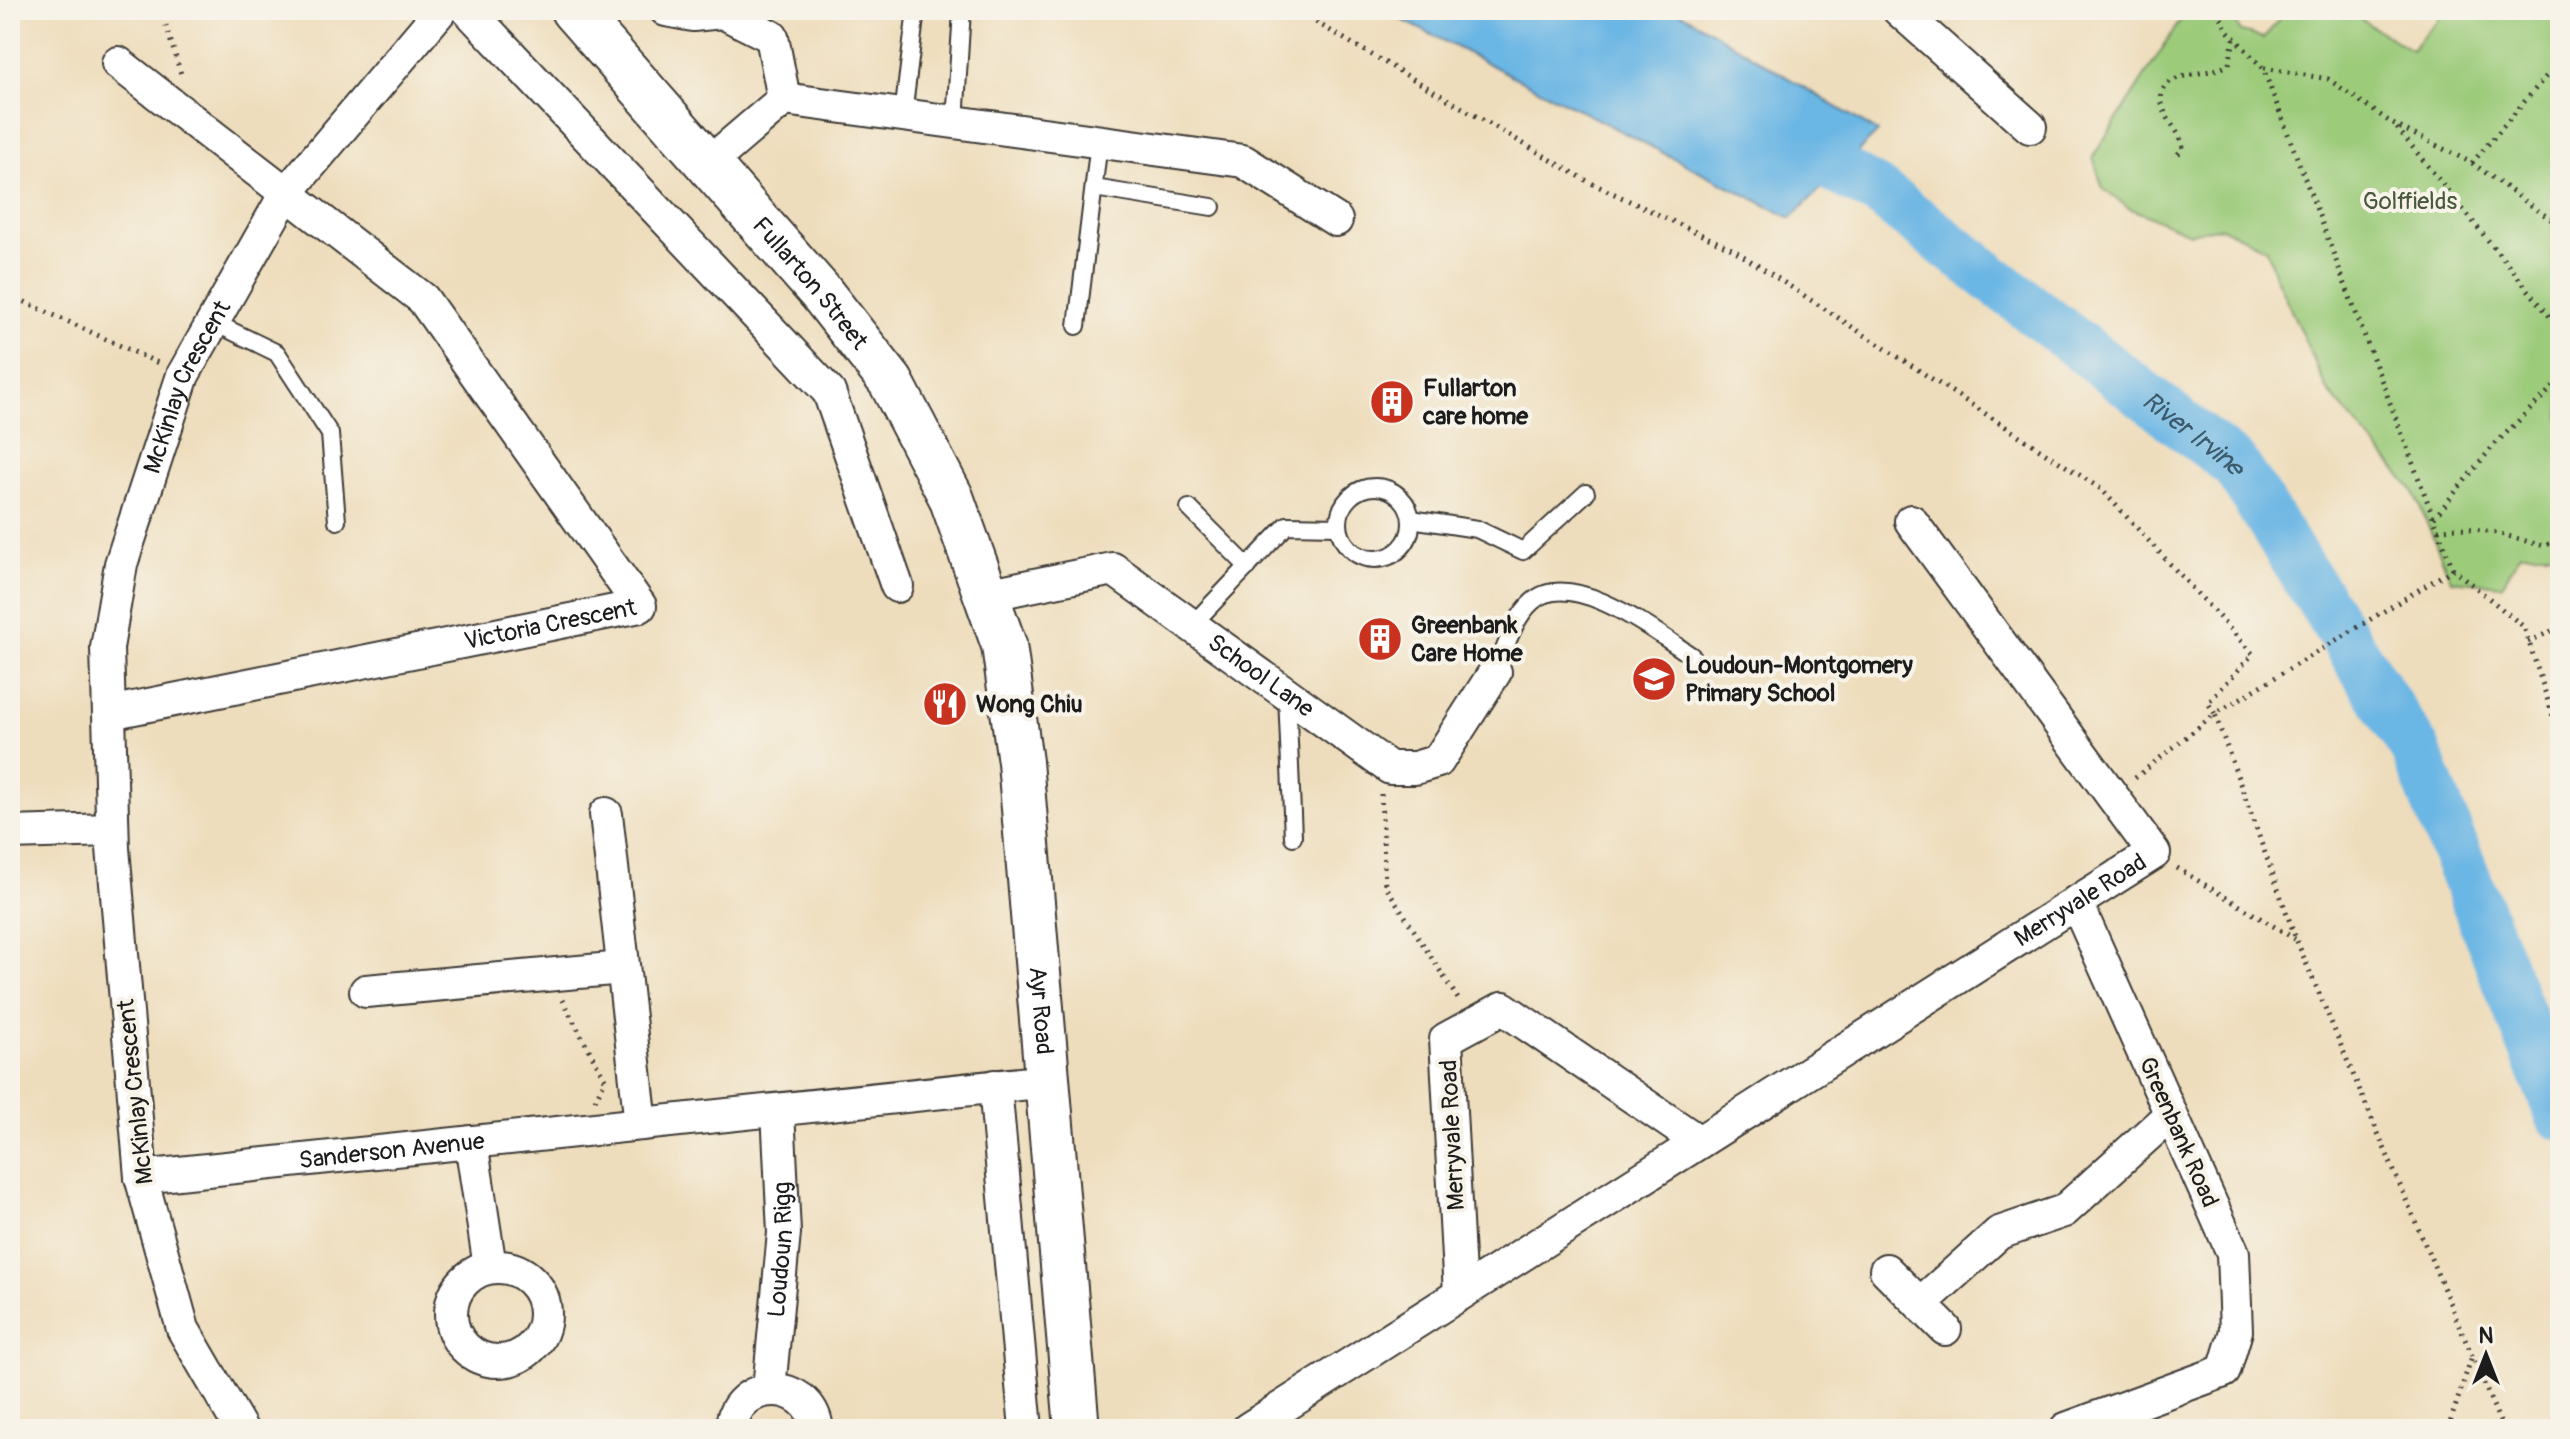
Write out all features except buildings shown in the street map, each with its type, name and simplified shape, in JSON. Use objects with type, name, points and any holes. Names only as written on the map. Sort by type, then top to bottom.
[{"type":"main road","name":"Fullarton Street","points":[[573,10],[822,294],[891,382],[951,497],[986,595]]},
{"type":"main road","name":"Ayr Road","points":[[986,595],[1004,645],[1020,762],[1077,1429]]},
{"type":"street","name":"McKinlay Crescent","points":[[241,1429],[183,1329],[141,1177],[112,830],[107,648],[121,564],[183,375],[285,195],[441,10]]},
{"type":"street","points":[[468,10],[829,392],[897,586]]},
{"type":"street","points":[[666,10],[693,15],[722,12],[772,37],[784,99]]},
{"type":"street","points":[[1899,10],[2030,127]]},
{"type":"street","points":[[118,63],[285,195]]},
{"type":"street","points":[[708,164],[784,99],[1243,161],[1336,220]]},
{"type":"street","name":"Victoria Crescent","points":[[109,713],[640,606],[423,299],[285,195]]},
{"type":"street","name":"Merryvale Road","points":[[1248,1429],[2154,853],[1911,521]]},
{"type":"street","name":"School Lane","points":[[986,595],[1113,569],[1390,768],[1415,768],[1438,761],[1495,672]]},
{"type":"street","points":[[606,814],[639,1110]]},
{"type":"street","points":[[10,833],[112,830]]},
{"type":"street","name":"Greenbank Road","points":[[2066,1429],[2224,1371],[2236,1331],[2233,1253],[2076,902]]},
{"type":"street","points":[[366,991],[623,968]]},
{"type":"street","name":"Merryvale Road","points":[[1460,1294],[1446,1039],[1503,1008],[1699,1142]]},
{"type":"street","name":"Sanderson Avenue","points":[[141,1177],[471,1142],[639,1110],[778,1110],[1048,1081]]},
{"type":"street","points":[[995,1086],[1026,1429]]},
{"type":"street","name":"Loudoun Rigg","points":[[769,1389],[784,1233],[778,1110]]},
{"type":"street","points":[[1920,1304],[1999,1233],[2064,1211],[2171,1114]]},
{"type":"street","points":[[471,1142],[490,1267]]},
{"type":"street","points":[[1886,1270],[1945,1329]]},
{"type":"street","points":[[732,1429],[739,1408],[754,1394],[769,1389],[784,1390],[808,1404],[817,1429]]},
{"type":"lane","points":[[903,115],[916,10]]},
{"type":"lane","points":[[955,122],[962,10]]},
{"type":"lane","points":[[1077,326],[1099,142]]},
{"type":"lane","points":[[1094,188],[1212,207]]},
{"type":"lane","points":[[213,322],[277,353],[330,434],[337,521]]},
{"type":"lane","points":[[1377,486],[1400,497],[1411,519],[1406,541],[1389,557],[1378,559],[1356,554],[1347,547],[1338,526],[1344,502],[1365,488],[1377,486]]},
{"type":"lane","points":[[1411,519],[1477,529],[1523,551],[1586,493]]},
{"type":"lane","points":[[1189,508],[1248,567]]},
{"type":"lane","points":[[1191,626],[1287,525],[1338,526]]},
{"type":"lane","points":[[1495,672],[1523,612],[1535,599],[1556,591],[1577,592],[1601,600],[1692,656]]},
{"type":"lane","points":[[1287,695],[1293,837]]},
{"type":"path","points":[[161,10],[196,125]]},
{"type":"path","points":[[1295,10],[1589,182],[1734,250],[2101,489],[2253,654],[2208,703],[2215,714],[2296,939],[2503,1429]]},
{"type":"path","points":[[2218,10],[2234,38],[2263,68],[2453,569],[2524,627],[2560,738]]},
{"type":"path","points":[[2178,154],[2183,148],[2182,140],[2162,105],[2162,93],[2166,85],[2185,75],[2212,73],[2229,64],[2233,60],[2234,38]]},
{"type":"path","points":[[2472,163],[2560,60]]},
{"type":"path","points":[[2263,68],[2328,79],[2393,124],[2472,163],[2560,226]]},
{"type":"path","points":[[2393,124],[2560,329]]},
{"type":"path","points":[[10,295],[183,375]]},
{"type":"path","points":[[2434,518],[2494,445],[2560,380]]},
{"type":"path","points":[[2438,530],[2455,527],[2494,532],[2544,546],[2560,539]]},
{"type":"path","points":[[2112,796],[2230,704],[2453,569]]},
{"type":"path","points":[[2528,642],[2560,627]]},
{"type":"path","points":[[1379,761],[1385,885],[1474,1024]]},
{"type":"path","points":[[2154,853],[2296,939]]},
{"type":"path","points":[[548,975],[605,1079],[639,1110]]},
{"type":"path","points":[[2448,1429],[2472,1355]]},
{"type":"green space","name":"Golffields","points":[[2187,10],[2228,10],[2241,32],[2264,38],[2286,10],[2345,10],[2411,50],[2446,10],[2560,10],[2560,553],[2521,553],[2502,585],[2451,580],[2413,490],[2328,391],[2274,273],[2267,249],[2221,227],[2190,233],[2129,208],[2103,189],[2093,157]]},
{"type":"water","points":[[1383,10],[1676,10],[1878,132],[1791,218]]},
{"type":"waterway","name":"River Irvine","points":[[1781,139],[1879,192],[2235,465],[2415,749],[2560,1115]]},
{"type":"place","name":"Fullarton care home","points":[[1392,402]]},
{"type":"place","name":"Greenbank Care Home","points":[[1380,639]]},
{"type":"place","name":"Loudoun-Montgomery Primary School","points":[[1654,679]]},
{"type":"place","name":"Wong Chiu","points":[[945,704]]}]
